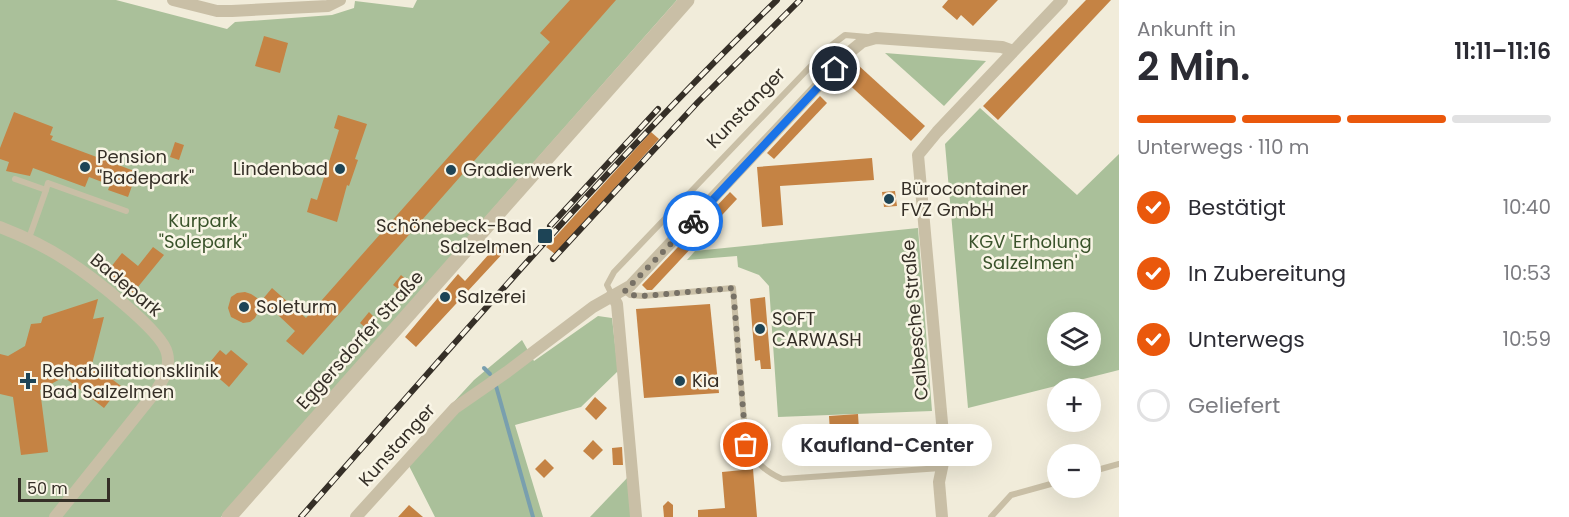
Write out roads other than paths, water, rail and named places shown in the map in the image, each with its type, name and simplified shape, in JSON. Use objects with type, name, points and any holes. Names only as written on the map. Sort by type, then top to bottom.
[{"type":"street","points":[[173,0],[217,10],[233,6],[328,6],[340,0]]},
{"type":"street","name":"Eggersdorfer Straße","points":[[229,517],[687,0]]},
{"type":"street","points":[[876,38],[1002,47],[1013,51],[1062,0]]},
{"type":"street","name":"Kunstanger","points":[[356,517],[455,408],[593,307],[612,295],[625,291],[851,51],[862,42],[876,38]]},
{"type":"street","name":"Calbesche Straße","points":[[942,517],[939,482],[944,446],[918,155],[1013,51]]},
{"type":"street","name":"Badepark","points":[[0,227],[29,238],[80,270],[154,332],[167,352],[166,373],[156,391],[55,517]]},
{"type":"street","name":"Kunstanger","points":[[612,295],[617,304],[636,517]]},
{"type":"lane","name":"Kunstanger","points":[[612,295],[607,285],[614,272],[828,48],[845,35],[876,38]]},
{"type":"lane","points":[[15,178],[46,190]]},
{"type":"lane","points":[[29,238],[48,183],[126,210]]},
{"type":"lane","points":[[625,291],[630,295],[643,296],[733,288],[746,445],[754,460],[765,471],[782,479],[940,468]]},
{"type":"lane","points":[[1101,469],[1119,464]]},
{"type":"lane","points":[[992,517],[1011,495],[1047,485]]},
{"type":"waterway","points":[[484,368],[490,374]]},
{"type":"waterway","points":[[496,386],[533,517]]},
{"type":"railway","points":[[301,517],[593,189],[777,0]]},
{"type":"railway","points":[[553,259],[698,102],[800,0]]},
{"type":"railway","points":[[550,226],[658,109]]},
{"type":"place","name":"Pension \"Badepark\"","points":[[85,167]]},
{"type":"place","name":"Lindenbad","points":[[340,169]]},
{"type":"place","name":"Gradierwerk","points":[[451,170]]},
{"type":"place","name":"Bürocontainer FVZ GmbH","points":[[889,199]]},
{"type":"place","name":"Schönebeck-Bad Salzelmen","points":[[545,236]]},
{"type":"place","name":"Salzerei","points":[[445,297]]},
{"type":"place","name":"Soleturm","points":[[244,307]]},
{"type":"place","name":"SOFT CARWASH","points":[[760,329]]},
{"type":"place","name":"Rehabilitationsklinik Bad Salzelmen","points":[[28,381]]},
{"type":"place","name":"Kia","points":[[680,381]]},
{"type":"place","name":"Kaufland-Center","points":[[746,445]]},
{"type":"park label","name":"Kurpark \"Solepark\"","points":[[203,231]]},
{"type":"park label","name":"KGV 'Erholung Salzelmen'","points":[[1030,252]]}]
